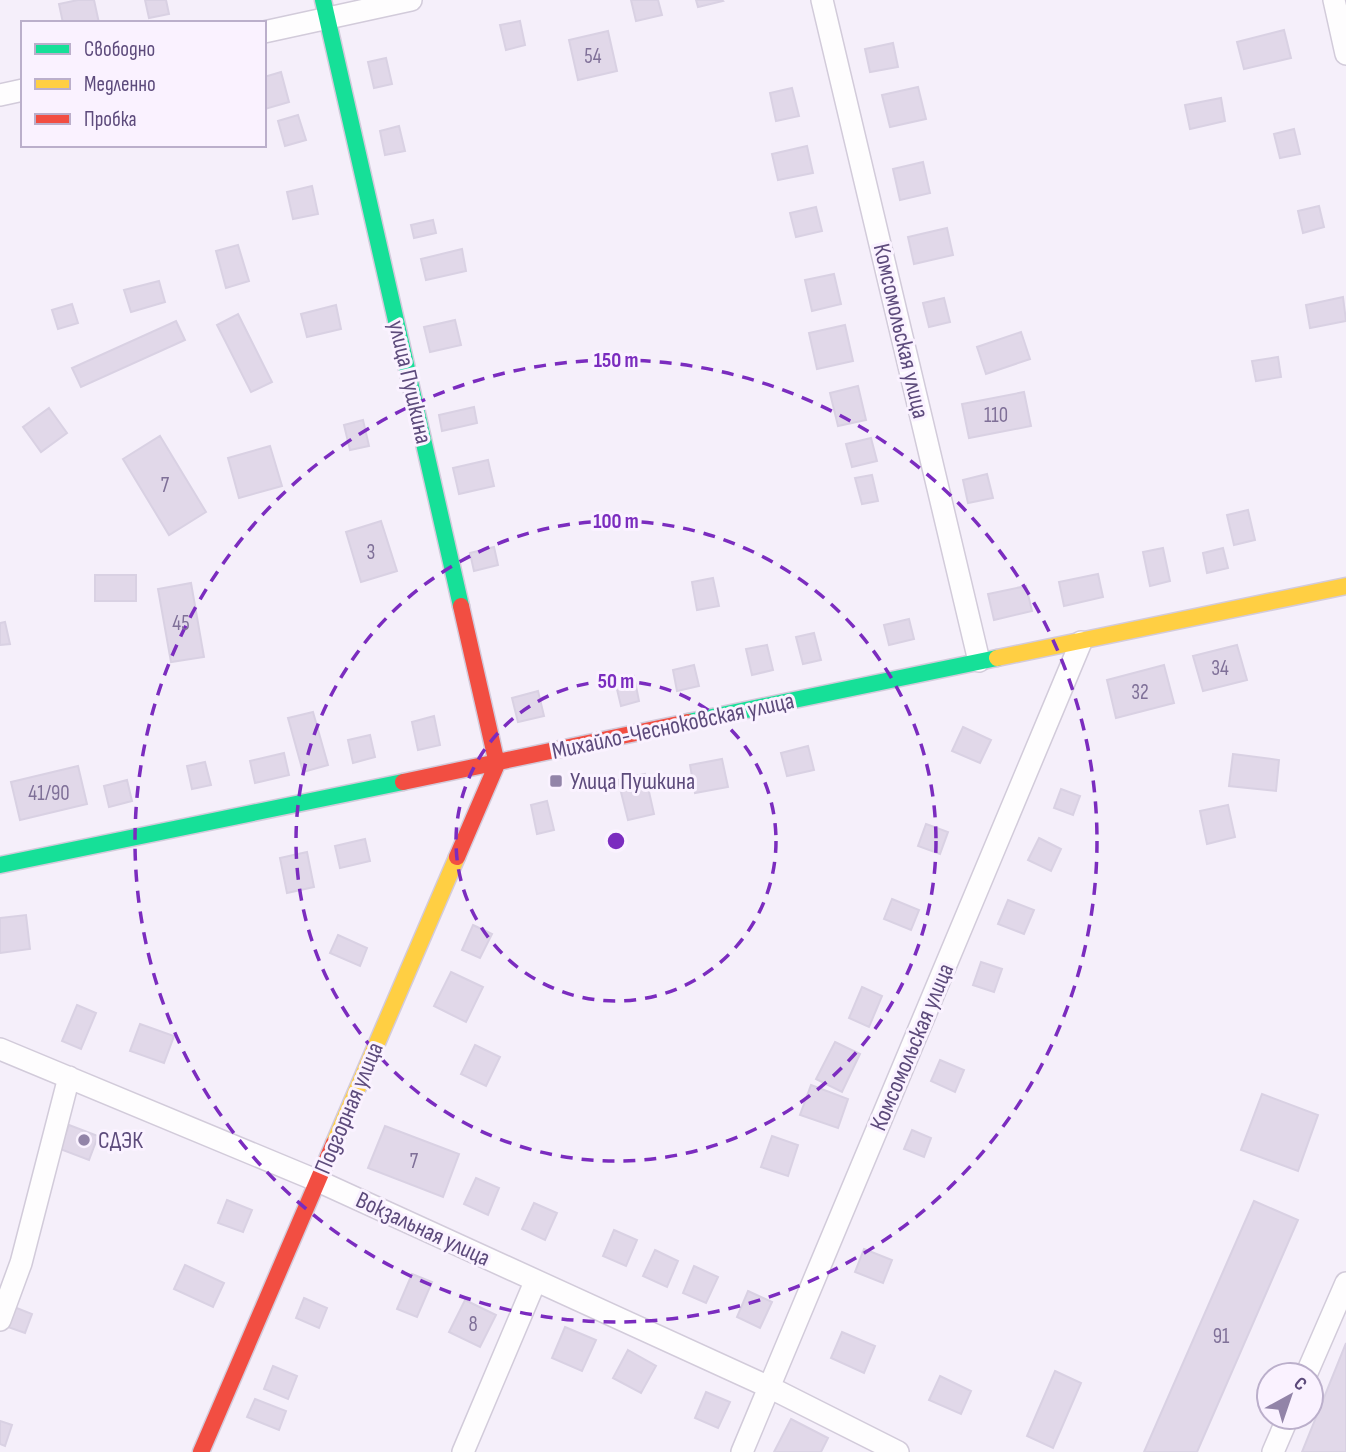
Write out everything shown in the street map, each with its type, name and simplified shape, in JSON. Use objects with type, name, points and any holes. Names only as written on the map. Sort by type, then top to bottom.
[{"type":"street","points":[[266,31],[325,9],[411,0]]},
{"type":"street","name":"Комсомольская улица","points":[[822,0],[979,662]]},
{"type":"street","points":[[1334,0],[1346,54]]},
{"type":"street","name":"улица Пушкина","points":[[325,9],[497,764]]},
{"type":"street","points":[[0,95],[21,90]]},
{"type":"street","name":"Михайло-Чесноковская улица","points":[[1,858],[497,764],[1346,586]]},
{"type":"street","name":"Комсомольская улица","points":[[742,1452],[1081,642]]},
{"type":"street","name":"Подгорная улица","points":[[201,1452],[497,764]]},
{"type":"street","name":"Вокзальная улица","points":[[0,1049],[318,1181],[769,1387],[898,1452]]},
{"type":"street","points":[[0,1320],[21,1263],[69,1077]]},
{"type":"street","points":[[463,1452],[535,1282]]},
{"type":"street","points":[[1312,1361],[1346,1283]]},
{"type":"street","points":[[1273,1452],[1282,1431]]},
{"type":"building","points":[[94,0],[99,21],[63,21],[59,4]]},
{"type":"building","points":[[145,0],[166,0],[169,14],[149,18]]},
{"type":"building","points":[[631,0],[658,0],[662,15],[636,21]]},
{"type":"building","points":[[696,0],[722,0],[723,1],[698,7]]},
{"type":"building","points":[[520,21],[525,45],[506,50],[500,25]]},
{"type":"building","points":[[1284,30],[1291,58],[1244,69],[1237,42]]},
{"type":"building","points":[[608,31],[617,71],[578,80],[569,40]]},
{"type":"building","points":[[893,43],[898,67],[870,72],[865,49]]},
{"type":"building","points":[[386,58],[392,84],[374,88],[368,62]]},
{"type":"building","points":[[281,72],[289,102],[266,109],[266,76]]},
{"type":"building","points":[[918,87],[926,119],[890,127],[882,95]]},
{"type":"building","points":[[792,88],[799,116],[776,121],[770,93]]},
{"type":"building","points":[[1221,98],[1225,121],[1190,129],[1185,105]]},
{"type":"building","points":[[298,115],[306,140],[285,146],[278,121]]},
{"type":"building","points":[[399,126],[405,151],[385,155],[380,131]]},
{"type":"building","points":[[1294,129],[1300,154],[1280,158],[1274,134]]},
{"type":"building","points":[[807,146],[813,173],[778,180],[772,154]]},
{"type":"building","points":[[923,162],[930,193],[900,200],[893,169]]},
{"type":"building","points":[[312,186],[318,214],[293,219],[287,192]]},
{"type":"building","points":[[1319,206],[1324,227],[1303,233],[1298,211]]},
{"type":"building","points":[[816,207],[822,231],[796,237],[790,213]]},
{"type":"building","points":[[433,220],[436,233],[414,238],[411,225]]},
{"type":"building","points":[[947,228],[953,255],[914,264],[908,237]]},
{"type":"building","points":[[238,245],[249,281],[226,288],[216,251]]},
{"type":"building","points":[[462,249],[466,271],[426,280],[421,259]]},
{"type":"building","points":[[834,274],[841,304],[812,311],[805,280]]},
{"type":"building","points":[[159,281],[165,302],[131,312],[124,290]]},
{"type":"building","points":[[1343,297],[1346,321],[1310,328],[1306,305]]},
{"type":"building","points":[[944,298],[950,322],[929,327],[923,303]]},
{"type":"building","points":[[72,304],[78,323],[58,329],[52,310]]},
{"type":"building","points":[[336,305],[341,329],[307,337],[301,314]]},
{"type":"building","points":[[238,314],[272,382],[251,392],[217,325]]},
{"type":"building","points":[[455,320],[461,345],[430,352],[424,327]]},
{"type":"building","points":[[176,321],[185,340],[81,387],[72,368]]},
{"type":"building","points":[[845,325],[853,361],[817,369],[809,333]]},
{"type":"building","points":[[1021,332],[1030,359],[986,374],[977,347]]},
{"type":"building","points":[[1278,357],[1281,377],[1256,381],[1252,361]]},
{"type":"building","points":[[858,386],[866,420],[838,426],[830,393]]},
{"type":"building","points":[[1024,392],[1031,426],[969,438],[962,404]]},
{"type":"building","points":[[474,407],[477,423],[442,431],[439,415]]},
{"type":"building","points":[[49,408],[67,433],[41,452],[23,427]]},
{"type":"building","points":[[363,420],[369,446],[350,450],[344,425]]},
{"type":"building","points":[[160,436],[206,512],[169,535],[123,459]]},
{"type":"building","points":[[871,438],[877,461],[852,467],[846,444]]},
{"type":"building","points":[[270,446],[282,486],[239,498],[228,458]]},
{"type":"building","points":[[488,460],[494,486],[459,494],[453,468]]},
{"type":"building","points":[[987,474],[993,498],[968,503],[963,480]]},
{"type":"building","points":[[872,475],[878,501],[862,504],[855,478]]},
{"type":"building","points":[[1248,510],[1255,540],[1234,545],[1227,515]]},
{"type":"building","points":[[381,521],[397,571],[361,582],[346,532]]},
{"type":"building","points":[[494,547],[498,565],[474,571],[470,553]]},
{"type":"building","points":[[1163,548],[1170,581],[1150,586],[1143,552]]},
{"type":"building","points":[[1223,548],[1228,568],[1207,573],[1203,553]]},
{"type":"building","points":[[1098,574],[1103,597],[1064,606],[1059,582]]},
{"type":"building","points":[[95,575],[136,575],[136,601],[95,601]]},
{"type":"building","points":[[713,578],[719,606],[697,610],[692,582]]},
{"type":"building","points":[[191,583],[204,657],[171,662],[158,589]]},
{"type":"building","points":[[1026,586],[1032,611],[994,620],[988,594]]},
{"type":"building","points":[[909,619],[914,639],[889,645],[884,625]]},
{"type":"building","points":[[5,622],[10,644],[0,645],[0,623]]},
{"type":"building","points":[[814,633],[821,660],[803,664],[796,637]]},
{"type":"building","points":[[767,645],[773,670],[752,675],[746,649]]},
{"type":"building","points":[[1237,645],[1247,680],[1203,691],[1193,656]]},
{"type":"building","points":[[694,665],[699,686],[677,691],[673,670]]},
{"type":"building","points":[[1164,665],[1174,703],[1116,718],[1107,680]]},
{"type":"building","points":[[634,676],[639,701],[621,706],[615,681]]},
{"type":"building","points":[[538,691],[544,716],[518,722],[512,698]]},
{"type":"building","points":[[313,712],[328,765],[303,772],[288,718]]},
{"type":"building","points":[[434,716],[440,745],[418,750],[412,722]]},
{"type":"building","points":[[963,727],[991,740],[980,763],[952,751]]},
{"type":"building","points":[[370,735],[375,757],[353,763],[348,740]]},
{"type":"building","points":[[808,746],[814,770],[787,776],[781,753]]},
{"type":"building","points":[[284,753],[289,775],[255,783],[250,761]]},
{"type":"building","points":[[1233,754],[1279,760],[1276,791],[1229,786]]},
{"type":"building","points":[[722,759],[728,787],[695,793],[690,765]]},
{"type":"building","points":[[205,762],[211,785],[192,789],[187,766]]},
{"type":"building","points":[[78,766],[87,804],[20,820],[11,782]]},
{"type":"building","points":[[645,774],[654,814],[628,820],[618,780]]},
{"type":"building","points":[[127,780],[132,801],[109,807],[104,786]]},
{"type":"building","points":[[1061,789],[1080,796],[1073,815],[1054,808]]},
{"type":"building","points":[[547,801],[554,830],[537,834],[531,805]]},
{"type":"building","points":[[1228,805],[1235,837],[1207,844],[1200,811]]},
{"type":"building","points":[[926,824],[948,832],[940,854],[918,846]]},
{"type":"building","points":[[1039,838],[1061,849],[1051,871],[1028,860]]},
{"type":"building","points":[[365,839],[370,861],[340,868],[335,846]]},
{"type":"building","points":[[307,852],[314,887],[287,893],[280,858]]},
{"type":"building","points":[[892,899],[919,910],[911,930],[884,919]]},
{"type":"building","points":[[1008,900],[1034,910],[1024,934],[998,924]]},
{"type":"building","points":[[26,915],[30,949],[0,953],[0,918]]},
{"type":"building","points":[[473,925],[492,934],[480,958],[462,950]]},
{"type":"building","points":[[338,935],[367,948],[360,966],[330,953]]},
{"type":"building","points":[[981,962],[1002,969],[994,992],[973,985]]},
{"type":"building","points":[[451,972],[483,987],[466,1022],[434,1006]]},
{"type":"building","points":[[862,987],[882,996],[869,1027],[849,1018]]},
{"type":"building","points":[[77,1005],[96,1013],[81,1049],[62,1041]]},
{"type":"building","points":[[140,1024],[174,1036],[164,1063],[130,1051]]},
{"type":"building","points":[[835,1042],[860,1054],[842,1092],[816,1079]]},
{"type":"building","points":[[475,1045],[500,1057],[486,1086],[461,1074]]},
{"type":"building","points":[[940,1060],[964,1070],[955,1092],[931,1081]]},
{"type":"building","points":[[811,1085],[848,1099],[838,1128],[800,1115]]},
{"type":"building","points":[[1262,1094],[1318,1115],[1298,1171],[1241,1150]]},
{"type":"building","points":[[69,1125],[98,1136],[89,1160],[60,1149]]},
{"type":"building","points":[[385,1126],[459,1154],[443,1197],[368,1168]]},
{"type":"building","points":[[912,1130],[931,1138],[924,1157],[904,1149]]},
{"type":"building","points":[[772,1136],[798,1145],[788,1176],[761,1167]]},
{"type":"building","points":[[476,1178],[499,1188],[488,1215],[464,1204]]},
{"type":"building","points":[[227,1200],[252,1210],[243,1232],[218,1223]]},
{"type":"building","points":[[1254,1201],[1298,1220],[1197,1452],[1144,1452]]},
{"type":"building","points":[[534,1203],[557,1213],[545,1240],[522,1229]]},
{"type":"building","points":[[614,1230],[637,1240],[626,1266],[603,1256]]},
{"type":"building","points":[[864,1249],[892,1260],[883,1283],[855,1272]]},
{"type":"building","points":[[655,1250],[678,1261],[667,1287],[643,1276]]},
{"type":"building","points":[[185,1265],[224,1283],[213,1307],[174,1289]]},
{"type":"building","points":[[694,1266],[718,1277],[706,1303],[683,1293]]},
{"type":"building","points":[[412,1274],[432,1282],[417,1317],[397,1309]]},
{"type":"building","points":[[748,1291],[772,1302],[760,1328],[737,1317]]},
{"type":"building","points":[[304,1298],[327,1308],[319,1328],[296,1318]]},
{"type":"building","points":[[465,1300],[496,1315],[480,1347],[449,1332]]},
{"type":"building","points":[[9,1305],[32,1314],[25,1333],[2,1325]]},
{"type":"building","points":[[565,1327],[596,1340],[582,1371],[552,1358]]},
{"type":"building","points":[[842,1332],[875,1346],[864,1373],[831,1358]]},
{"type":"building","points":[[1346,1343],[1346,1452],[1302,1452],[1310,1431],[1325,1431],[1325,1395]]},
{"type":"building","points":[[628,1350],[656,1366],[641,1393],[613,1378]]},
{"type":"building","points":[[273,1366],[297,1376],[288,1399],[264,1389]]},
{"type":"building","points":[[1055,1371],[1081,1383],[1053,1448],[1027,1436]]},
{"type":"building","points":[[940,1376],[971,1391],[961,1414],[929,1400]]},
{"type":"building","points":[[706,1392],[730,1402],[718,1428],[695,1418]]},
{"type":"building","points":[[255,1399],[286,1411],[279,1430],[247,1417]]},
{"type":"building","points":[[791,1419],[828,1438],[821,1452],[774,1452]]},
{"type":"building","points":[[0,1421],[12,1425],[5,1446],[0,1444]]},
{"type":"traffic: fast","points":[[323,0],[461,606]]},
{"type":"traffic: fast","points":[[688,722],[997,658]]},
{"type":"traffic: fast","points":[[0,865],[403,782]]},
{"type":"traffic: slow","points":[[997,658],[1346,586]]},
{"type":"traffic: slow","points":[[334,1143],[457,857]]},
{"type":"traffic: jam","points":[[457,857],[497,764],[461,606]]},
{"type":"traffic: jam","points":[[403,782],[688,722]]},
{"type":"traffic: jam","points":[[201,1452],[334,1143]]},
{"type":"place","name":"Улица Пушкина","points":[[556,781]]},
{"type":"place","name":"СДЭК","points":[[84,1140]]}]
